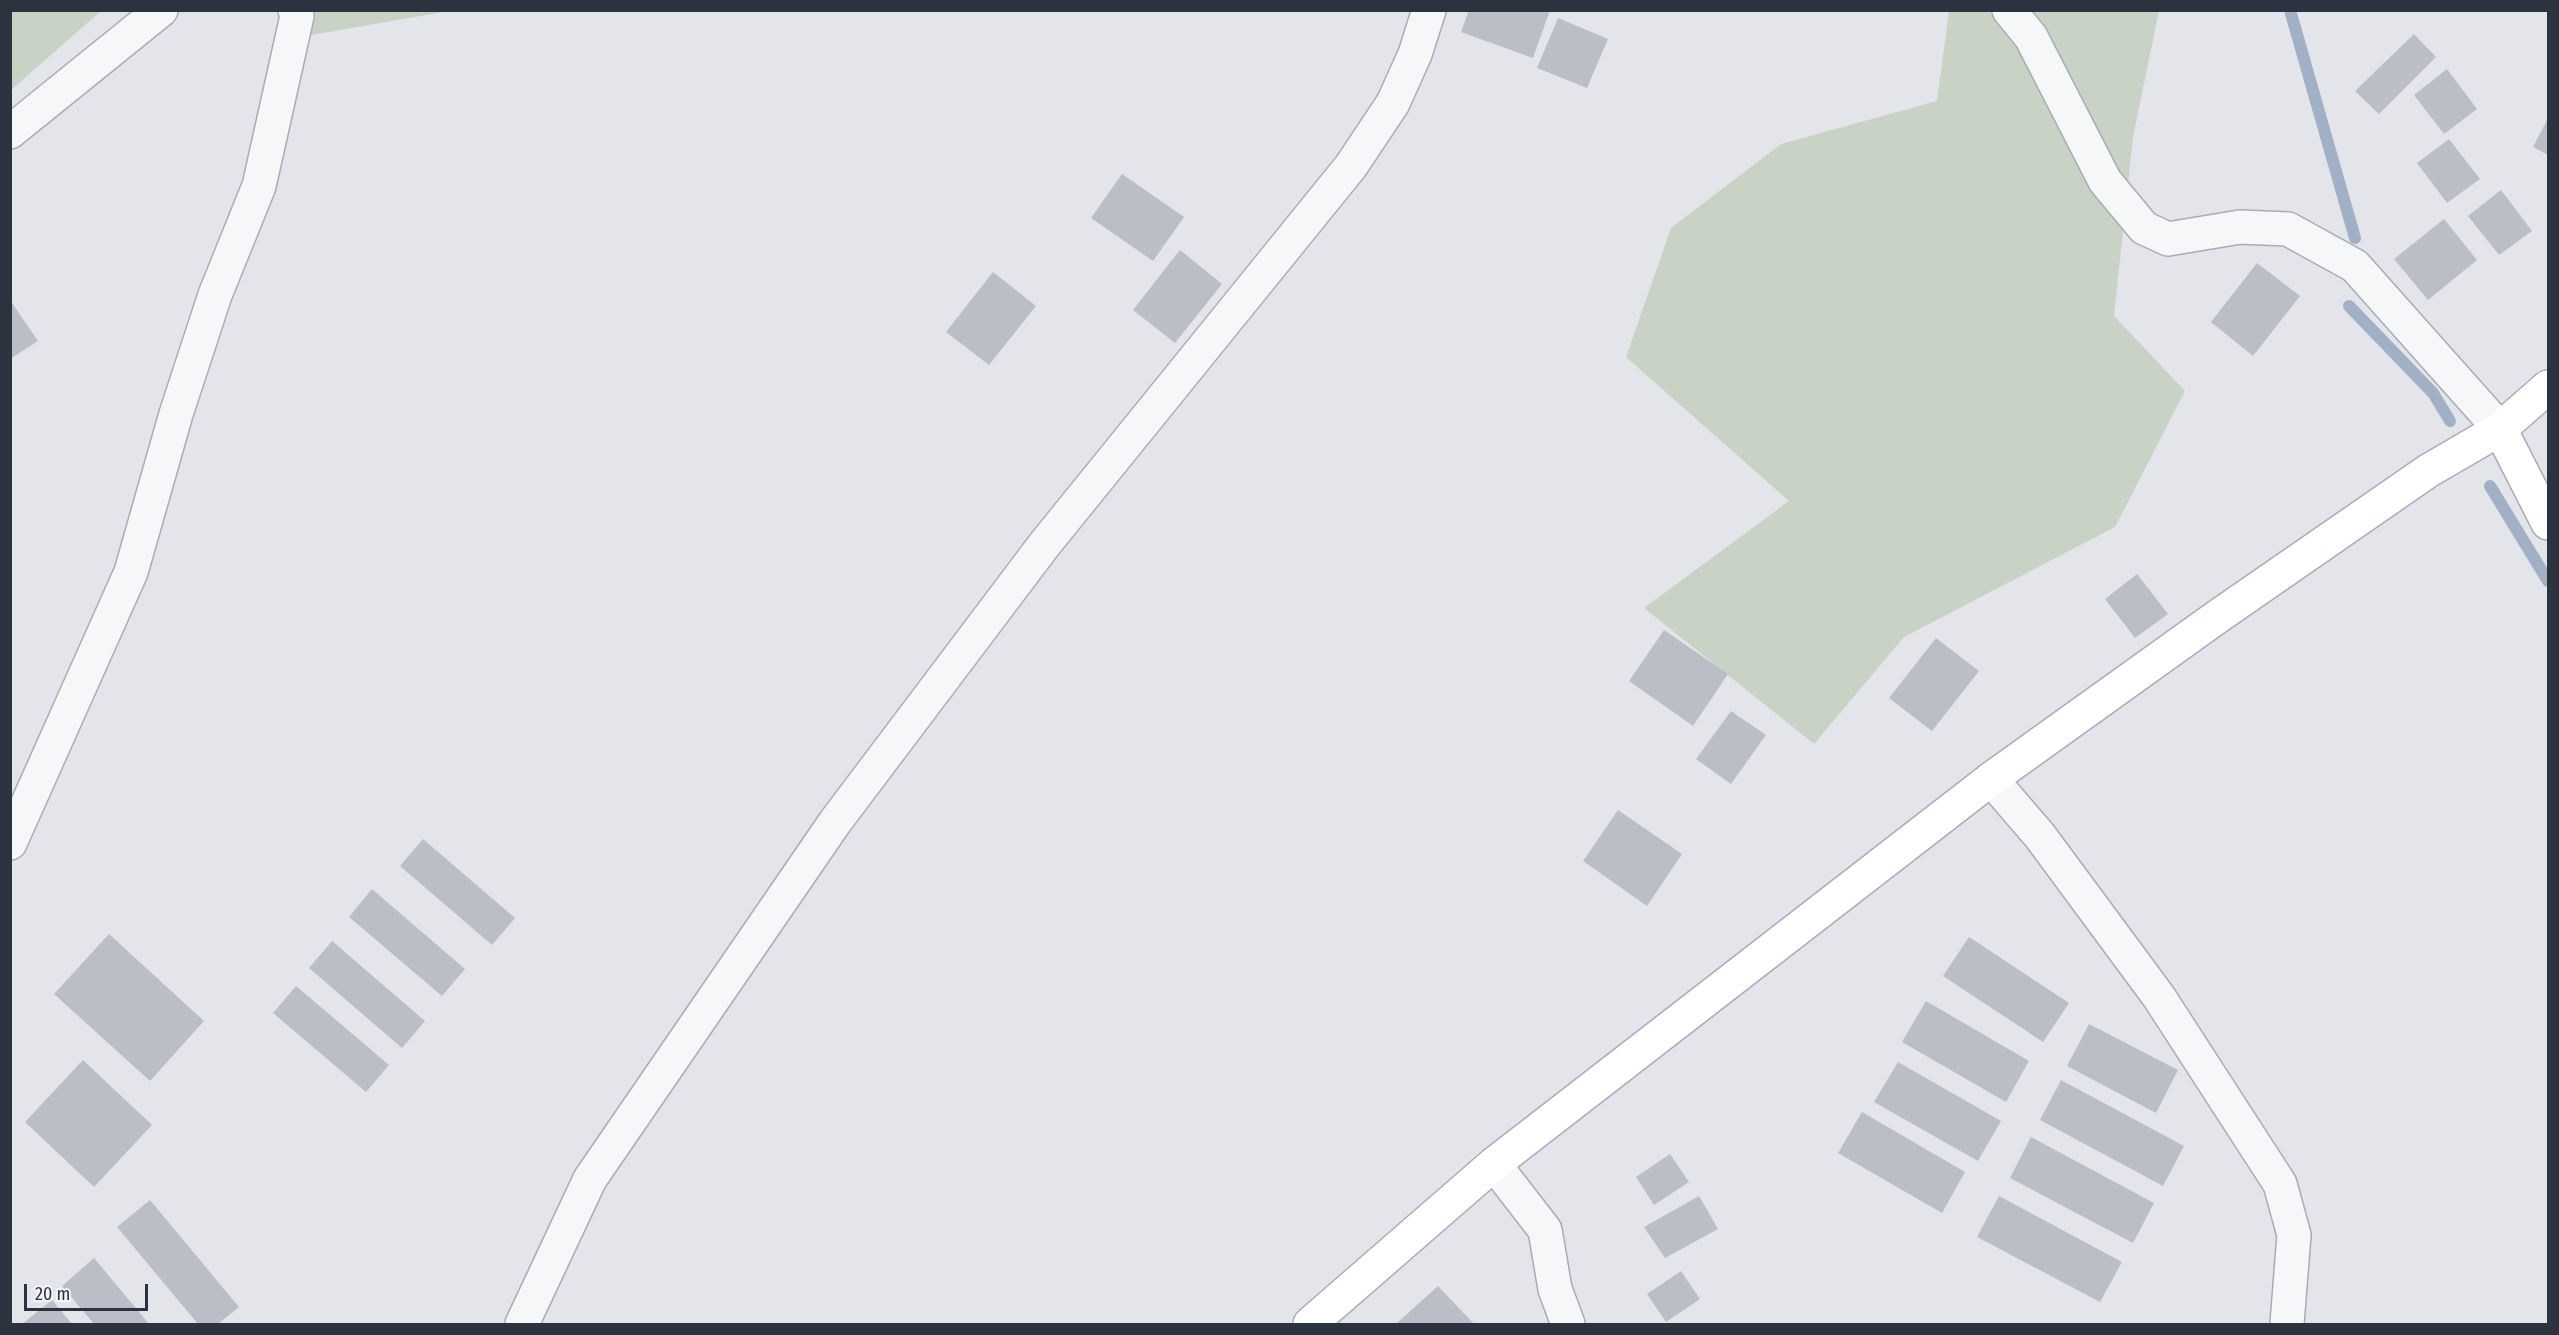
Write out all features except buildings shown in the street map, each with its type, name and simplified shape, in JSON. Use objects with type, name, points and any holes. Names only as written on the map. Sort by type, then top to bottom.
[{"type":"street","points":[[10,132],[161,10]]},
{"type":"street","points":[[10,843],[131,572],[190,371],[215,296],[259,186],[297,16],[295,10]]},
{"type":"street","points":[[522,1324],[590,1179],[835,822],[1044,545],[1351,166],[1393,103],[1414,54],[1429,10]]},
{"type":"street","points":[[2009,10],[2031,37],[2105,181],[2144,228],[2168,239],[2240,227],[2288,229],[2355,266],[2500,429],[2548,523]]},
{"type":"street","points":[[1310,1324],[1494,1164],[1991,779],[2217,617],[2419,477],[2500,429],[2548,387]]},
{"type":"street","points":[[1991,779],[2040,836],[2159,997],[2280,1184],[2294,1235],[2287,1324]]},
{"type":"street","points":[[1494,1164],[1545,1230],[1555,1289],[1568,1324]]},
{"type":"green space","points":[[11,10],[101,10],[101,11],[11,90]]},
{"type":"green space","points":[[308,11],[449,11],[306,36]]},
{"type":"green space","points":[[1949,11],[2159,11],[2133,137],[2114,316],[2185,391],[2115,527],[1904,637],[1814,744],[1644,608],[1789,501],[1626,357],[1671,228],[1781,144],[1937,101]]},
{"type":"waterway","points":[[2290,10],[2355,238]]},
{"type":"waterway","points":[[2349,306],[2433,393],[2450,421]]},
{"type":"waterway","points":[[2490,486],[2548,581]]}]
